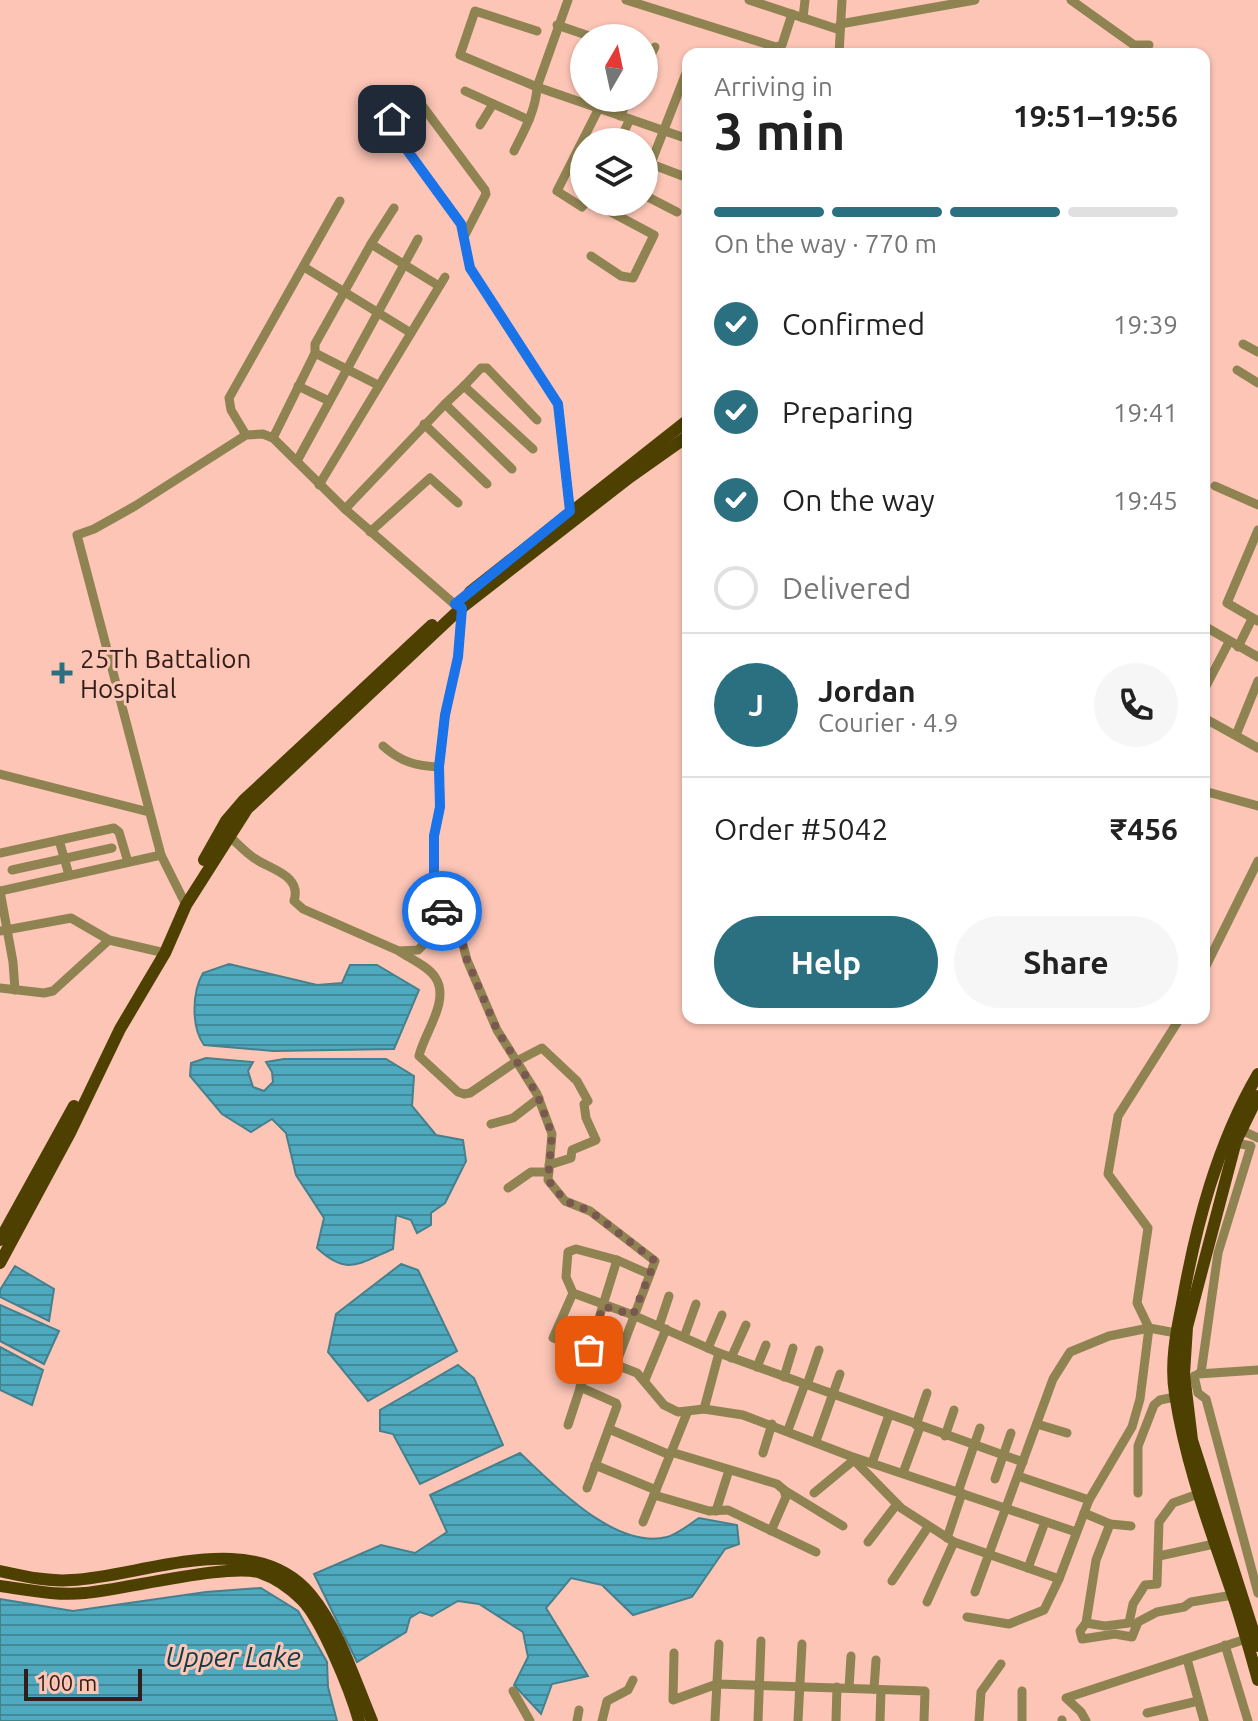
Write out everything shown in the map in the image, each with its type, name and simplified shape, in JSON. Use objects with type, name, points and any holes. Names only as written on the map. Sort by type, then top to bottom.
[{"type":"main road","points":[[184,902],[247,809],[459,607],[570,511],[682,425]]},
{"type":"main road","points":[[0,1263],[70,1133],[226,821],[378,672],[459,607],[682,440]]},
{"type":"main road","points":[[0,1240],[161,952]]},
{"type":"main road","points":[[1258,1074],[1233,1135],[1190,1259],[1176,1333],[1173,1373],[1186,1459],[1214,1544],[1258,1646]]},
{"type":"main road","points":[[1258,1096],[1233,1135],[1187,1327],[1193,1374],[1192,1440],[1258,1680]]},
{"type":"main road","points":[[0,1571],[69,1581],[173,1562],[240,1559],[270,1565],[309,1592],[322,1610],[372,1721]]},
{"type":"main road","points":[[0,1586],[54,1595],[231,1571],[258,1571],[276,1580],[303,1601],[323,1636],[359,1721]]},
{"type":"street","points":[[514,151],[529,120],[557,25],[568,0]]},
{"type":"street","points":[[626,0],[776,47],[782,45],[792,14]]},
{"type":"street","points":[[749,0],[765,2],[803,18],[840,27],[975,0]]},
{"type":"street","points":[[803,18],[805,0]]},
{"type":"street","points":[[839,48],[842,0]]},
{"type":"street","points":[[1071,0],[1134,45],[1149,45]]},
{"type":"street","points":[[537,31],[475,11],[460,55],[570,98]]},
{"type":"street","points":[[557,25],[570,29]]},
{"type":"street","points":[[658,146],[682,84]]},
{"type":"street","points":[[465,91],[529,120]]},
{"type":"street","points":[[465,235],[486,194],[485,190],[421,104],[414,99],[392,119],[391,128],[461,224],[470,268],[558,404],[570,511]]},
{"type":"street","points":[[480,125],[493,104]]},
{"type":"street","points":[[611,112],[682,137]]},
{"type":"street","points":[[622,128],[626,112]]},
{"type":"street","points":[[570,165],[557,191],[570,199]]},
{"type":"street","points":[[658,167],[682,176]]},
{"type":"street","points":[[246,435],[231,410],[229,398],[340,201]]},
{"type":"street","points":[[658,202],[677,212]]},
{"type":"street","points":[[273,438],[315,353],[315,344],[394,208]]},
{"type":"street","points":[[591,256],[621,276],[633,278],[654,235],[618,216]]},
{"type":"street","points":[[297,461],[418,239]]},
{"type":"street","points":[[371,244],[439,286]]},
{"type":"street","points":[[304,267],[411,333]]},
{"type":"street","points":[[319,485],[445,277]]},
{"type":"street","points":[[1243,344],[1258,352]]},
{"type":"street","points":[[315,353],[378,385]]},
{"type":"street","points":[[345,509],[481,368],[487,368],[537,420]]},
{"type":"street","points":[[1237,370],[1258,383]]},
{"type":"street","points":[[298,386],[329,401]]},
{"type":"street","points":[[464,386],[533,449]]},
{"type":"street","points":[[445,404],[512,469]]},
{"type":"street","points":[[424,424],[487,484]]},
{"type":"street","points":[[184,902],[161,855],[77,535],[135,506],[246,435],[263,434],[273,438],[370,532],[459,607],[458,657],[445,715],[439,767],[440,807],[434,836],[434,875],[446,922],[459,930],[467,960],[497,1030],[539,1098],[552,1134],[548,1180],[565,1201],[590,1211],[655,1261],[616,1364]]},
{"type":"street","points":[[370,532],[430,478],[458,503]]},
{"type":"street","points":[[1215,486],[1258,505]]},
{"type":"street","points":[[1210,680],[1233,644],[1255,620],[1227,603],[1258,530]]},
{"type":"street","points":[[1210,630],[1258,657]]},
{"type":"street","points":[[1236,735],[1258,681]]},
{"type":"street","points":[[1210,721],[1258,748]]},
{"type":"street","points":[[383,746],[395,757],[414,766],[439,767]]},
{"type":"street","points":[[0,774],[149,812]]},
{"type":"street","points":[[1210,793],[1258,806]]},
{"type":"street","points":[[0,853],[114,828],[119,832],[128,862]]},
{"type":"street","points":[[229,836],[254,858],[287,876],[297,891],[294,901],[303,909],[399,951],[434,975],[439,988],[438,1006],[419,1052],[420,1059],[458,1092],[470,1093],[542,1048],[577,1081],[588,1101],[584,1104],[586,1118],[596,1140],[572,1150],[571,1158],[531,1172],[508,1188]]},
{"type":"street","points":[[59,840],[69,875]]},
{"type":"street","points":[[12,870],[112,848]]},
{"type":"street","points":[[15,990],[11,947],[4,930],[0,891],[161,855]]},
{"type":"street","points":[[1210,958],[1258,861]]},
{"type":"street","points":[[4,930],[71,918],[109,940],[161,952]]},
{"type":"street","points":[[399,951],[418,950],[446,922]]},
{"type":"street","points":[[0,988],[44,993],[53,991],[109,940]]},
{"type":"street","points":[[0,950],[11,947]]},
{"type":"street","points":[[967,1617],[1009,1624],[1044,1610],[1089,1500],[1132,1427],[1140,1399],[1149,1328],[1137,1303],[1148,1228],[1108,1174],[1118,1116],[1176,1024]]},
{"type":"street","points":[[491,1124],[513,1118],[539,1098]]},
{"type":"street","points":[[1233,1135],[1258,1138]]},
{"type":"street","points":[[1110,1524],[1096,1560],[1086,1623],[1080,1631],[1082,1639],[1115,1634],[1132,1637],[1138,1622],[1157,1612],[1257,1586],[1206,1399],[1198,1393],[1193,1374],[1218,1253],[1251,1146],[1233,1135]]},
{"type":"street","points":[[649,1274],[617,1260],[576,1249],[568,1252],[566,1277],[573,1293],[633,1315],[731,1358],[1023,1462]]},
{"type":"street","points":[[568,1425],[617,1260]]},
{"type":"street","points":[[573,1293],[553,1338],[637,1373],[664,1405],[687,1413],[704,1409],[743,1415],[816,1441],[852,1458],[1076,1532]]},
{"type":"street","points":[[645,1380],[669,1296]]},
{"type":"street","points":[[684,1337],[696,1304]]},
{"type":"street","points":[[708,1348],[722,1315]]},
{"type":"street","points":[[731,1358],[746,1325]]},
{"type":"street","points":[[975,1592],[1053,1379],[1070,1352],[1109,1336],[1149,1328],[1176,1333]]},
{"type":"street","points":[[757,1367],[766,1345]]},
{"type":"street","points":[[784,1377],[793,1348]]},
{"type":"street","points":[[788,1430],[819,1350]]},
{"type":"street","points":[[704,1409],[719,1353]]},
{"type":"street","points":[[1193,1374],[1258,1370]]},
{"type":"street","points":[[816,1441],[840,1374]]},
{"type":"street","points":[[580,1387],[616,1403],[616,1412],[587,1488]]},
{"type":"street","points":[[903,1473],[927,1393]]},
{"type":"street","points":[[1138,1493],[1138,1446],[1156,1402],[1175,1397]]},
{"type":"street","points":[[945,1436],[954,1410]]},
{"type":"street","points":[[643,1522],[687,1413]]},
{"type":"street","points":[[872,1463],[889,1415]]},
{"type":"street","points":[[763,1453],[772,1424]]},
{"type":"street","points":[[1037,1424],[1067,1433]]},
{"type":"street","points":[[927,1602],[951,1540],[960,1492],[980,1428]]},
{"type":"street","points":[[609,1429],[671,1453],[777,1484],[843,1526]]},
{"type":"street","points":[[995,1479],[1011,1433]]},
{"type":"street","points":[[814,1493],[852,1458]]},
{"type":"street","points":[[852,1458],[897,1504],[928,1527],[951,1540],[1059,1579]]},
{"type":"street","points":[[595,1465],[655,1492],[716,1511],[728,1510],[816,1552]]},
{"type":"street","points":[[716,1511],[729,1470]]},
{"type":"street","points":[[1018,1476],[1089,1500]]},
{"type":"street","points":[[771,1531],[786,1497],[784,1490]]},
{"type":"street","points":[[1086,1623],[1105,1626],[1129,1623],[1133,1604],[1145,1585],[1157,1584],[1157,1528],[1163,1513],[1173,1503],[1198,1494]]},
{"type":"street","points":[[868,1542],[897,1504]]},
{"type":"street","points":[[1084,1513],[1110,1524],[1131,1526]]},
{"type":"street","points":[[1028,1568],[1045,1522]]},
{"type":"street","points":[[892,1581],[928,1527]]},
{"type":"street","points":[[1159,1556],[1214,1544]]},
{"type":"street","points":[[1086,1721],[1066,1698],[1246,1639]]},
{"type":"street","points":[[758,1721],[761,1641]]},
{"type":"street","points":[[715,1721],[719,1644]]},
{"type":"street","points":[[798,1721],[802,1644]]},
{"type":"street","points":[[1225,1645],[1248,1721]]},
{"type":"street","points":[[674,1653],[673,1700],[717,1684],[925,1691],[924,1721]]},
{"type":"street","points":[[849,1688],[851,1656]]},
{"type":"street","points":[[1187,1659],[1204,1721]]},
{"type":"street","points":[[876,1660],[880,1721]]},
{"type":"street","points":[[979,1721],[981,1692],[1001,1664]]},
{"type":"street","points":[[602,1721],[607,1701],[628,1690],[633,1680]]},
{"type":"street","points":[[836,1721],[837,1687]]},
{"type":"street","points":[[513,1691],[530,1721]]},
{"type":"street","points":[[1022,1691],[1022,1721]]},
{"type":"street","points":[[1147,1713],[1198,1701]]},
{"type":"street","points":[[577,1721],[579,1710]]},
{"type":"water","points":[[229,964],[317,985],[342,983],[350,965],[377,965],[419,990],[394,1049],[273,1051],[204,1045],[195,1019],[199,981],[203,973]]},
{"type":"water","points":[[206,1058],[253,1062],[248,1071],[253,1087],[264,1091],[273,1082],[266,1062],[284,1059],[386,1059],[414,1076],[412,1106],[436,1135],[463,1140],[466,1161],[445,1203],[431,1213],[431,1225],[417,1233],[411,1220],[396,1215],[393,1249],[354,1265],[328,1257],[317,1248],[324,1218],[296,1175],[286,1133],[272,1119],[251,1132],[222,1114],[190,1076],[191,1063]]},
{"type":"water","points":[[401,1264],[418,1270],[457,1351],[368,1401],[328,1352],[336,1314]]},
{"type":"water","points":[[15,1266],[54,1289],[49,1321],[0,1297],[0,1290]]},
{"type":"water","points":[[0,1305],[59,1331],[44,1364],[0,1341]]},
{"type":"water","points":[[0,1347],[43,1370],[32,1405],[0,1390]]},
{"type":"water","points":[[458,1365],[474,1378],[503,1445],[420,1484],[393,1434],[380,1431],[380,1410]]},
{"type":"water","points":[[520,1453],[587,1512],[627,1534],[647,1538],[667,1537],[699,1518],[737,1525],[739,1544],[725,1549],[692,1597],[633,1615],[602,1585],[571,1578],[546,1608],[588,1676],[552,1684],[541,1714],[514,1685],[528,1657],[523,1632],[479,1604],[458,1601],[432,1616],[420,1612],[410,1618],[406,1632],[357,1662],[314,1574],[381,1545],[415,1553],[447,1532],[430,1495]]},
{"type":"water","name":"Upper Lake","points":[[261,1588],[298,1611],[327,1662],[328,1687],[337,1721],[0,1721],[0,1599],[73,1611],[206,1592]]},
{"type":"way so far","points":[[442,911],[446,922],[459,930],[467,960],[497,1030],[537,1094],[552,1134],[548,1180],[565,1201],[590,1211],[655,1261],[633,1315],[603,1306],[589,1350]]},
{"type":"place","name":"25Th Battalion Hospital","points":[[62,673]]},
{"type":"route","points":[[392,119],[391,128],[461,224],[470,268],[558,404],[570,511],[455,604],[462,608],[458,657],[445,715],[439,767],[440,807],[434,836],[434,875],[442,911]]}]
